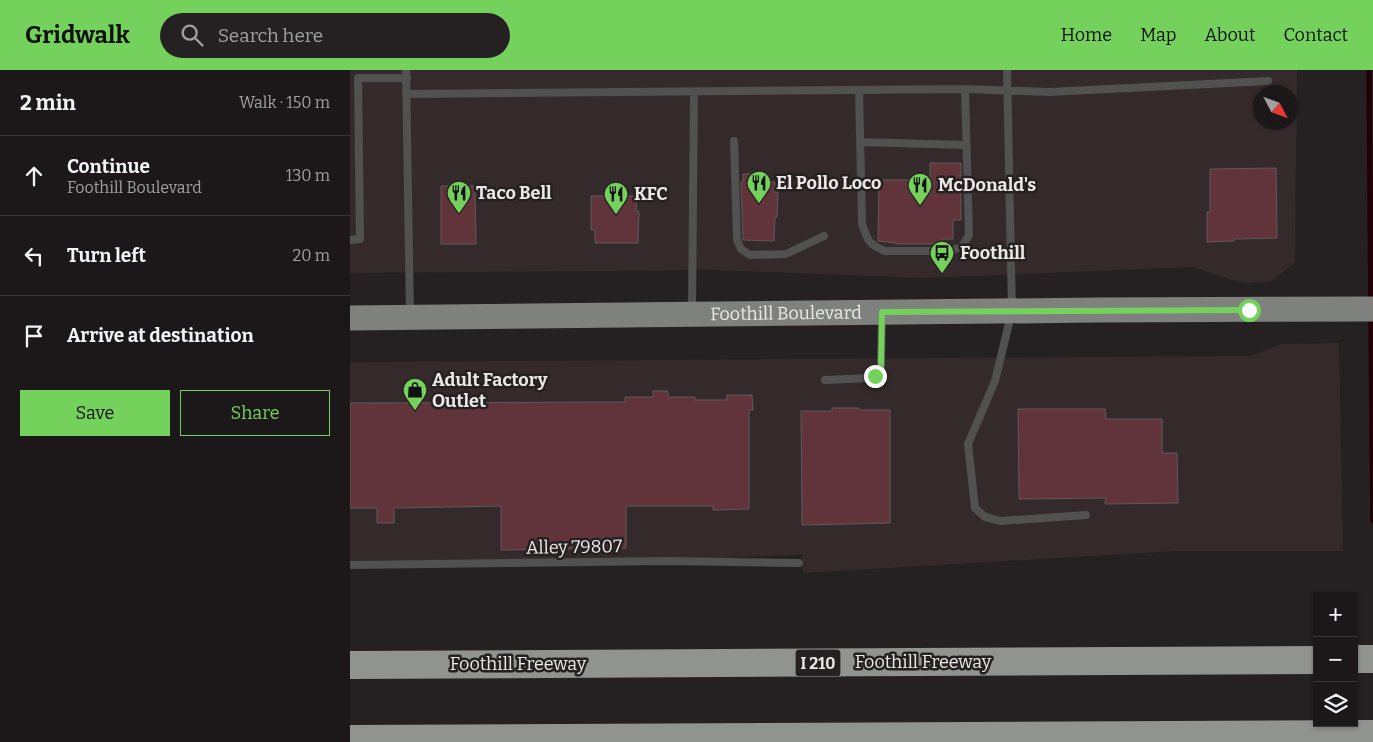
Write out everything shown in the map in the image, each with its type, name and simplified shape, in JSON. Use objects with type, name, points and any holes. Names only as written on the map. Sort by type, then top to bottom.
[{"type":"highway","points":[[1358,659],[1373,659]]},
{"type":"highway","name":"Foothill Freeway","points":[[350,665],[1313,660]]},
{"type":"highway","points":[[350,740],[1373,734]]},
{"type":"main road","name":"Foothill Boulevard","points":[[350,318],[1373,309]]},
{"type":"lane","points":[[1007,70],[1012,311],[995,381],[968,444],[975,508],[985,517],[1001,521],[1086,515]]},
{"type":"lane","points":[[350,240],[360,239],[358,74],[406,74],[410,317]]},
{"type":"lane","points":[[406,94],[965,89],[1049,92],[1268,82]]},
{"type":"lane","points":[[859,90],[862,224],[867,240],[876,248],[885,251],[948,250],[962,247],[969,235],[965,89]]},
{"type":"lane","points":[[692,314],[694,92]]},
{"type":"lane","points":[[734,141],[737,240],[742,249],[750,256],[786,254],[824,236]]},
{"type":"lane","points":[[860,142],[966,145]]},
{"type":"lane","points":[[824,380],[870,378],[878,374],[881,367],[882,312]]},
{"type":"lane","name":"Alley 79807","points":[[350,565],[669,561],[798,562]]},
{"type":"shaded area","points":[[350,70],[1297,70],[1297,85],[1253,85],[1253,130],[1296,130],[1295,262],[1272,281],[1238,282],[1193,267],[925,278],[713,270],[350,273]]},
{"type":"shaded area","points":[[1339,343],[1343,551],[1176,551],[803,573],[802,555],[713,558],[350,561],[350,362],[1250,356],[1282,344]]},
{"type":"building","name":"McDonald's","points":[[930,163],[961,163],[961,220],[953,220],[953,239],[943,239],[943,244],[896,244],[878,241],[879,180],[930,180]]},
{"type":"building","points":[[1276,168],[1277,238],[1207,242],[1207,212],[1210,212],[1210,169]]},
{"type":"building","name":"El Pollo Loco","points":[[743,174],[763,174],[763,181],[775,182],[774,192],[778,192],[774,241],[743,240],[741,182],[743,182]]},
{"type":"building","name":"Taco Bell","points":[[441,186],[475,186],[476,244],[441,244]]},
{"type":"building","name":"KFC","points":[[591,196],[637,196],[636,211],[639,211],[638,243],[595,243],[595,230],[591,230]]},
{"type":"building","points":[[653,391],[668,391],[668,397],[695,397],[695,400],[727,400],[727,395],[752,395],[753,410],[749,410],[749,509],[713,510],[713,506],[626,506],[626,548],[501,550],[501,506],[394,508],[394,523],[377,523],[377,508],[350,508],[350,403],[625,402],[625,397],[653,397]]},
{"type":"building","points":[[832,408],[890,410],[890,523],[802,525],[801,411],[832,411]]},
{"type":"building","points":[[1018,409],[1105,409],[1106,419],[1162,419],[1162,453],[1177,453],[1178,503],[1105,504],[1106,498],[1019,499]]},
{"type":"waterway","points":[[1369,70],[1371,304]]},
{"type":"waterway","points":[[1371,316],[1373,521]]},
{"type":"place","name":"El Pollo Loco","points":[[759,204]]},
{"type":"place","name":"McDonald's","points":[[920,206]]},
{"type":"place","name":"Taco Bell","points":[[459,214]]},
{"type":"place","name":"KFC","points":[[616,215]]},
{"type":"place","name":"Foothill","points":[[942,274]]},
{"type":"place","name":"Adult Factory Outlet","points":[[415,411]]},
{"type":"route","points":[[875,376],[881,367],[882,312],[1249,310]]}]
